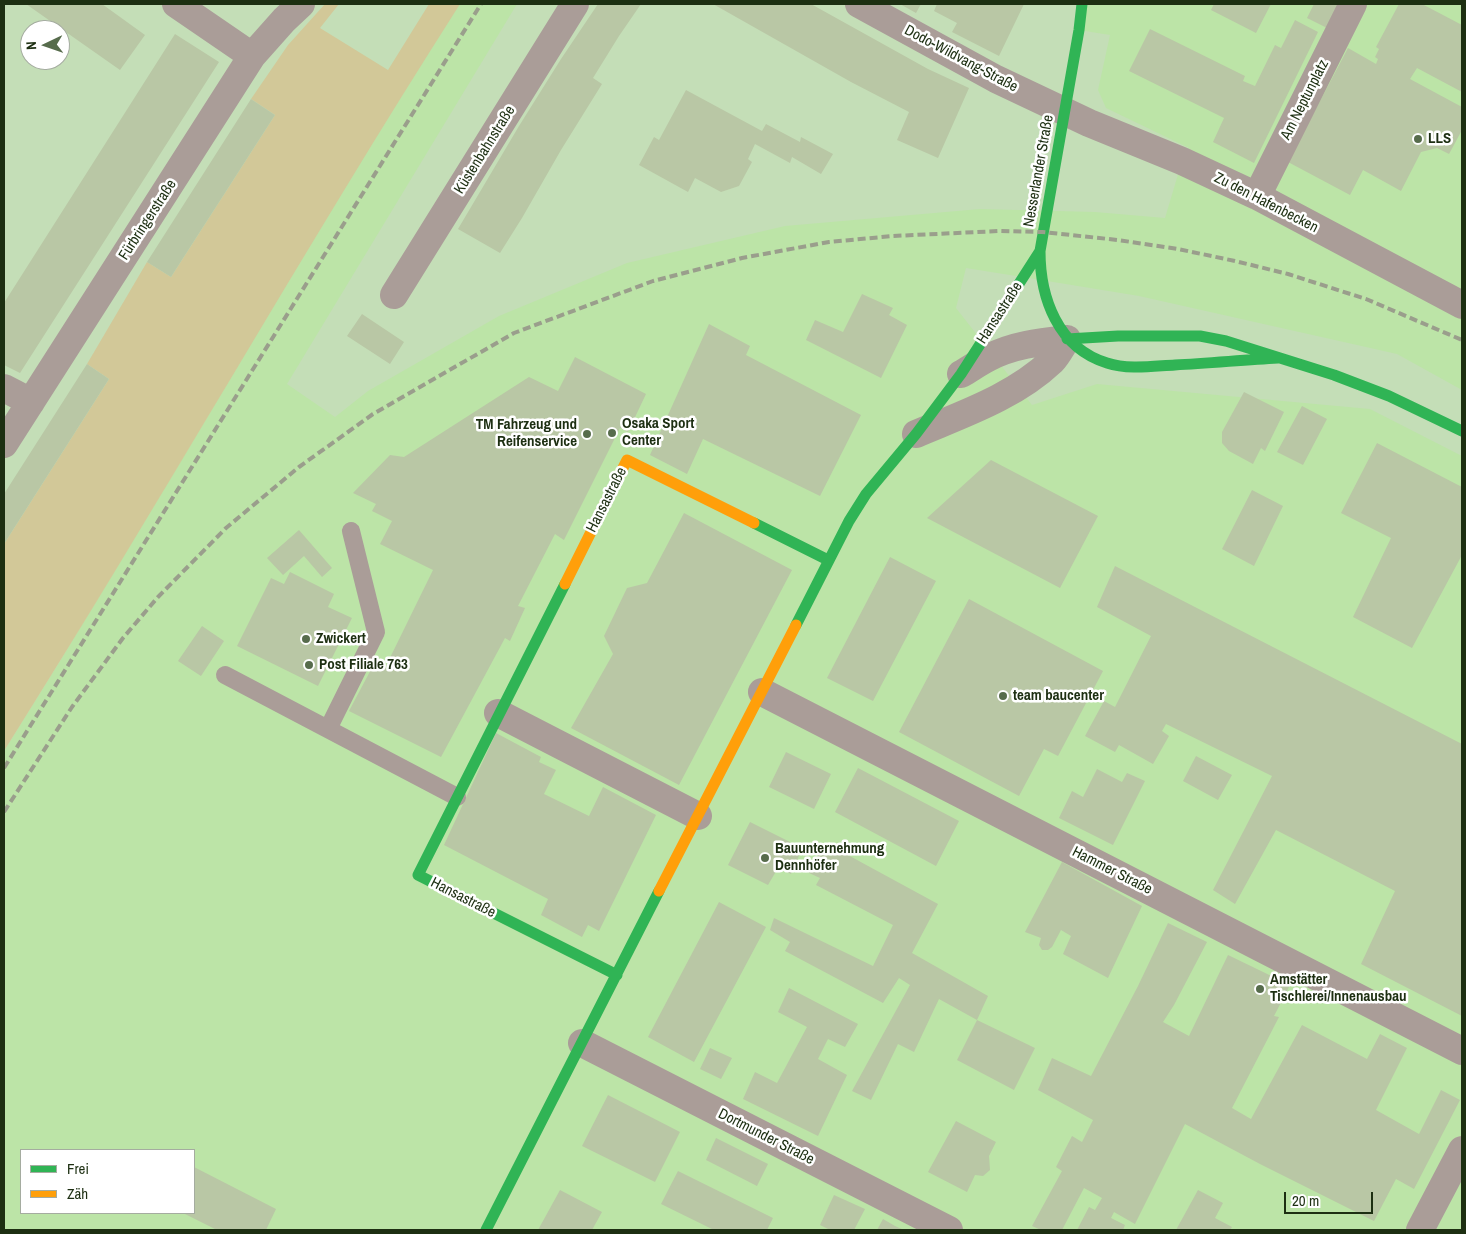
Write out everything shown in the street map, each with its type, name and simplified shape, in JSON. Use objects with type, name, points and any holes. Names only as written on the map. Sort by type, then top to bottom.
[{"type":"street","points":[[176,4],[252,56]]},
{"type":"street","name":"Fürbringerstraße","points":[[4,444],[252,56],[301,4]]},
{"type":"street","name":"Küstenbahnstraße","points":[[394,295],[575,4]]},
{"type":"street","name":"Dodo-Wildvang-Straße","points":[[858,4],[996,80],[1065,111]]},
{"type":"street","name":"Nesserlander Straße","points":[[1082,4],[1040,251],[1042,280],[1046,300],[1055,321],[1068,339],[1087,354],[1108,363],[1146,366],[1278,358]]},
{"type":"street","name":"Am Neptunplatz","points":[[1257,196],[1353,4]]},
{"type":"street","name":"Zu den Hafenbecken","points":[[1065,111],[1182,161],[1257,196],[1462,305]]},
{"type":"street","name":"Hansastraße","points":[[486,1230],[849,522],[866,494],[916,434],[961,374],[1040,251]]},
{"type":"street","name":"Nesserlander Straße","points":[[1068,339],[1118,336],[1200,336],[1226,340],[1334,375],[1389,396],[1462,431]]},
{"type":"street","name":"Hansastraße","points":[[961,374],[989,357],[1009,349],[1036,342],[1068,339]]},
{"type":"street","name":"Hansastraße","points":[[916,434],[998,399],[1026,382],[1053,360],[1068,339]]},
{"type":"street","points":[[4,388],[31,402]]},
{"type":"street","name":"Hansastraße","points":[[617,975],[418,875],[498,713],[627,460],[828,560]]},
{"type":"street","name":"Hammer Straße","points":[[762,692],[1462,1051]]},
{"type":"street","points":[[498,713],[698,816]]},
{"type":"street","name":"Dortmunder Straße","points":[[582,1043],[948,1230]]},
{"type":"street","points":[[1420,1230],[1462,1150]]},
{"type":"lane","points":[[328,729],[376,632],[351,532]]},
{"type":"lane","points":[[225,675],[456,797]]},
{"type":"shaded area","points":[[325,4],[339,4],[320,28],[388,70],[429,4],[460,4],[344,190],[119,565],[4,751],[4,544],[109,379],[87,364],[147,262],[171,277],[275,115],[251,99],[288,45]]},
{"type":"shaded area","points":[[451,4],[517,4],[287,384],[335,417],[368,391],[499,316],[627,263],[785,226],[980,209],[1095,212],[1165,218],[1182,161],[1189,148],[1106,108],[1098,90],[1110,35],[1079,30],[1082,4],[1462,4],[1462,390],[1397,354],[1139,296],[1041,280],[966,268],[956,308],[1032,405],[1097,384],[1370,409],[1462,456],[1462,1230],[4,1230],[4,751],[60,661]]},
{"type":"building","points":[[26,4],[102,4],[145,35],[120,70],[70,35],[70,20],[49,20]]},
{"type":"building","points":[[598,4],[641,4],[593,78],[602,84],[500,253],[458,229],[519,126]]},
{"type":"building","points":[[713,4],[811,4],[928,69],[969,88],[938,158],[897,140],[909,112],[851,82]]},
{"type":"building","points":[[900,4],[921,4],[916,13]]},
{"type":"building","points":[[937,4],[1024,4],[999,56],[952,32],[957,23],[934,11]]},
{"type":"building","points":[[1214,4],[1271,4],[1256,33],[1211,10]]},
{"type":"building","points":[[1314,4],[1341,4],[1329,29],[1307,18]]},
{"type":"building","points":[[1399,4],[1422,4],[1462,25],[1462,92],[1417,68],[1410,79],[1462,107],[1462,130],[1449,154],[1437,148],[1421,152],[1401,191],[1363,170],[1350,195],[1288,162],[1348,48],[1376,64],[1378,59],[1375,57],[1379,49],[1376,47]]},
{"type":"building","points":[[1295,20],[1318,32],[1254,163],[1213,142],[1224,118],[1129,71],[1150,29],[1245,76],[1243,81],[1255,86],[1275,45],[1281,48]]},
{"type":"building","points":[[175,34],[219,62],[20,373],[4,365],[4,303]]},
{"type":"building","points":[[686,90],[762,131],[766,124],[800,142],[801,137],[833,154],[821,174],[792,157],[790,163],[755,144],[748,159],[752,162],[739,186],[721,192],[695,178],[688,192],[639,165],[654,137],[659,140]]},
{"type":"building","points":[[251,99],[275,115],[171,277],[147,262]]},
{"type":"building","points":[[862,294],[893,308],[889,315],[907,325],[881,378],[806,340],[815,320],[843,332]]},
{"type":"building","points":[[362,314],[404,342],[390,364],[347,336]]},
{"type":"building","points":[[709,324],[750,346],[746,355],[861,415],[820,496],[703,439],[687,474],[650,455]]},
{"type":"building","points":[[575,357],[646,394],[628,432],[620,428],[564,540],[555,534],[518,606],[525,608],[510,641],[505,638],[441,757],[349,711],[375,662],[385,668],[433,570],[380,544],[392,521],[372,511],[376,504],[353,493],[390,455],[404,457],[529,377],[558,391]]},
{"type":"building","points":[[87,364],[109,379],[4,544],[4,494]]},
{"type":"building","points":[[1244,392],[1284,412],[1265,451],[1261,448],[1253,464],[1229,451],[1222,443],[1222,432]]},
{"type":"building","points":[[1302,406],[1327,419],[1303,465],[1277,452]]},
{"type":"building","points":[[1377,443],[1462,487],[1462,555],[1412,648],[1353,617],[1391,538],[1341,513]]},
{"type":"building","points":[[991,460],[1098,516],[1060,588],[927,518]]},
{"type":"building","points":[[1252,490],[1283,506],[1254,566],[1222,549]]},
{"type":"building","points":[[684,513],[792,570],[679,785],[571,728],[613,654],[604,636],[627,588],[647,583]]},
{"type":"building","points":[[299,530],[332,568],[322,577],[304,556],[283,575],[267,558]]},
{"type":"building","points":[[890,557],[936,581],[873,701],[827,678]]},
{"type":"building","points":[[1115,566],[1462,744],[1462,1016],[1361,964],[1395,891],[1276,830],[1235,904],[1213,890],[1272,776],[1166,724],[1162,731],[1169,736],[1153,764],[1119,745],[1115,752],[1085,736],[1104,701],[1115,707],[1151,636],[1097,607]]},
{"type":"building","points":[[290,572],[334,594],[328,607],[352,618],[318,686],[237,646],[271,578],[284,584]]},
{"type":"building","points":[[969,599],[1103,671],[1058,756],[1044,749],[1019,796],[899,732]]},
{"type":"building","points":[[202,626],[224,641],[201,676],[178,661]]},
{"type":"building","points":[[496,733],[541,757],[539,762],[556,770],[544,794],[589,816],[603,787],[656,815],[599,931],[588,925],[582,937],[541,915],[548,899],[444,845]]},
{"type":"building","points":[[786,752],[831,774],[814,809],[769,787]]},
{"type":"building","points":[[1196,756],[1232,775],[1218,800],[1183,781]]},
{"type":"building","points":[[858,768],[959,821],[936,866],[835,812]]},
{"type":"building","points":[[1097,769],[1122,782],[1127,773],[1145,781],[1113,845],[1059,818],[1072,791],[1083,797]]},
{"type":"building","name":"Bauunternehmung Dennhöfer","points":[[750,822],[790,842],[788,846],[801,851],[791,874],[778,868],[768,885],[728,865]]},
{"type":"building","points":[[835,848],[938,904],[912,953],[988,996],[977,1020],[939,999],[914,1052],[898,1044],[871,1100],[852,1091],[910,985],[899,978],[883,1003],[785,951],[790,942],[770,930],[774,918],[873,966],[893,925],[816,885],[820,878],[809,873],[820,851],[831,856]]},
{"type":"building","points":[[1062,862],[1142,906],[1108,978],[1063,954],[1071,936],[1061,930],[1052,947],[1048,950],[1042,950],[1039,945],[1041,938],[1025,932]]},
{"type":"building","points":[[719,902],[766,927],[694,1062],[648,1037]]},
{"type":"building","points":[[1168,923],[1207,942],[1163,1022],[1189,1036],[1228,955],[1290,985],[1274,1016],[1279,1017],[1232,1108],[1251,1119],[1302,1025],[1367,1059],[1380,1034],[1407,1048],[1376,1110],[1419,1134],[1441,1090],[1460,1100],[1414,1189],[1396,1179],[1374,1221],[1185,1124],[1135,1224],[1114,1212],[1111,1218],[1125,1225],[1123,1230],[1077,1230],[1089,1207],[1095,1210],[1102,1198],[1084,1188],[1062,1230],[1041,1230],[1032,1226],[1062,1171],[1056,1167],[1072,1136],[1082,1142],[1093,1120],[1038,1090],[1052,1058],[1091,1076],[1138,986]]},
{"type":"building","points":[[789,988],[858,1024],[845,1047],[828,1039],[818,1059],[847,1075],[818,1136],[743,1099],[755,1072],[777,1083],[807,1027],[778,1012]]},
{"type":"building","points":[[977,1020],[1035,1048],[1014,1090],[957,1060]]},
{"type":"building","points":[[710,1048],[732,1058],[721,1079],[700,1069]]},
{"type":"building","points":[[608,1095],[680,1132],[655,1182],[582,1146]]},
{"type":"building","points":[[956,1121],[996,1142],[989,1156],[990,1170],[983,1176],[975,1175],[967,1192],[928,1172]]},
{"type":"building","points":[[716,1138],[768,1164],[757,1186],[706,1160]]},
{"type":"building","points":[[195,1168],[276,1209],[266,1230],[217,1230],[185,1214],[195,1214]]},
{"type":"building","points":[[678,1171],[773,1218],[767,1230],[714,1230],[661,1204]]},
{"type":"building","points":[[560,1190],[602,1212],[592,1230],[538,1230]]},
{"type":"building","points":[[1198,1190],[1223,1203],[1215,1218],[1232,1227],[1230,1230],[1176,1230]]},
{"type":"building","points":[[834,1195],[865,1209],[854,1230],[830,1230],[820,1225]]},
{"type":"building","points":[[883,1219],[895,1226],[904,1230],[877,1230]]},
{"type":"railway","points":[[4,768],[481,4]]},
{"type":"railway","points":[[4,812],[72,707],[123,638],[158,597],[226,528],[299,467],[373,414],[514,333],[653,281],[742,258],[829,242],[893,236],[999,231],[1042,232],[1178,249],[1288,274],[1366,299],[1462,340]]},
{"type":"traffic: fast","points":[[1082,4],[1040,251],[1044,286],[1048,303],[1055,319],[1076,346],[1090,356],[1115,365],[1150,367],[1278,358]]},
{"type":"traffic: fast","points":[[796,625],[849,521],[866,494],[916,434],[961,374],[1040,251]]},
{"type":"traffic: fast","points":[[1067,339],[1118,336],[1200,336],[1226,341],[1334,375],[1389,396],[1462,431]]},
{"type":"traffic: fast","points":[[754,523],[828,560]]},
{"type":"traffic: fast","points":[[565,584],[418,875],[617,975]]},
{"type":"traffic: fast","points":[[486,1230],[659,891]]},
{"type":"traffic: slow","points":[[565,584],[627,460],[754,523]]},
{"type":"traffic: slow","points":[[659,891],[796,625]]},
{"type":"place","name":"LLS","points":[[1418,139]]},
{"type":"place","name":"Osaka Sport Center","points":[[612,433]]},
{"type":"place","name":"TM Fahrzeug und Reifenservice","points":[[587,434]]},
{"type":"place","name":"Zwickert","points":[[306,639]]},
{"type":"place","name":"Post Filiale 763","points":[[309,665]]},
{"type":"place","name":"team baucenter","points":[[1003,696]]},
{"type":"place","name":"Bauunternehmung Dennhöfer","points":[[765,858]]},
{"type":"place","name":"Amstätter Tischlerei/Innenausbau","points":[[1260,989]]}]
